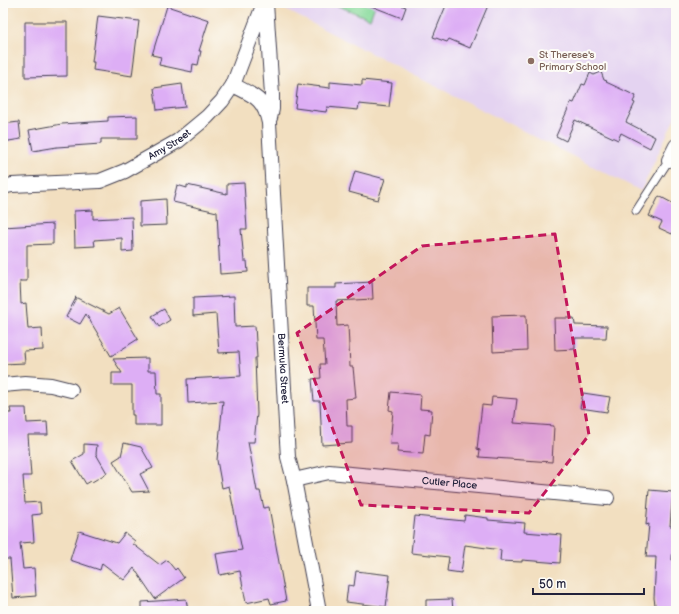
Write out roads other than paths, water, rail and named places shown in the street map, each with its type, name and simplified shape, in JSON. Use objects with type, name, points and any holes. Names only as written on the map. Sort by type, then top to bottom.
[{"type":"street","name":"Amy Street","points":[[3,187],[100,181],[119,174],[178,141],[207,117],[233,85],[265,3]]},
{"type":"street","name":"Bermuka Street","points":[[265,3],[272,95],[272,109],[269,123]]},
{"type":"street","name":"Bermuka Street","points":[[233,85],[260,100],[267,112],[269,123],[288,457],[294,480],[319,611]]},
{"type":"street","points":[[669,160],[676,146]]},
{"type":"street","points":[[3,385],[25,383],[50,385],[71,390]]},
{"type":"street","name":"Cutler Place","points":[[294,480],[329,472],[607,498]]},
{"type":"lane","points":[[636,211],[669,160]]},
{"type":"place","name":"St Therese's Primary School","points":[[531,61]]}]
